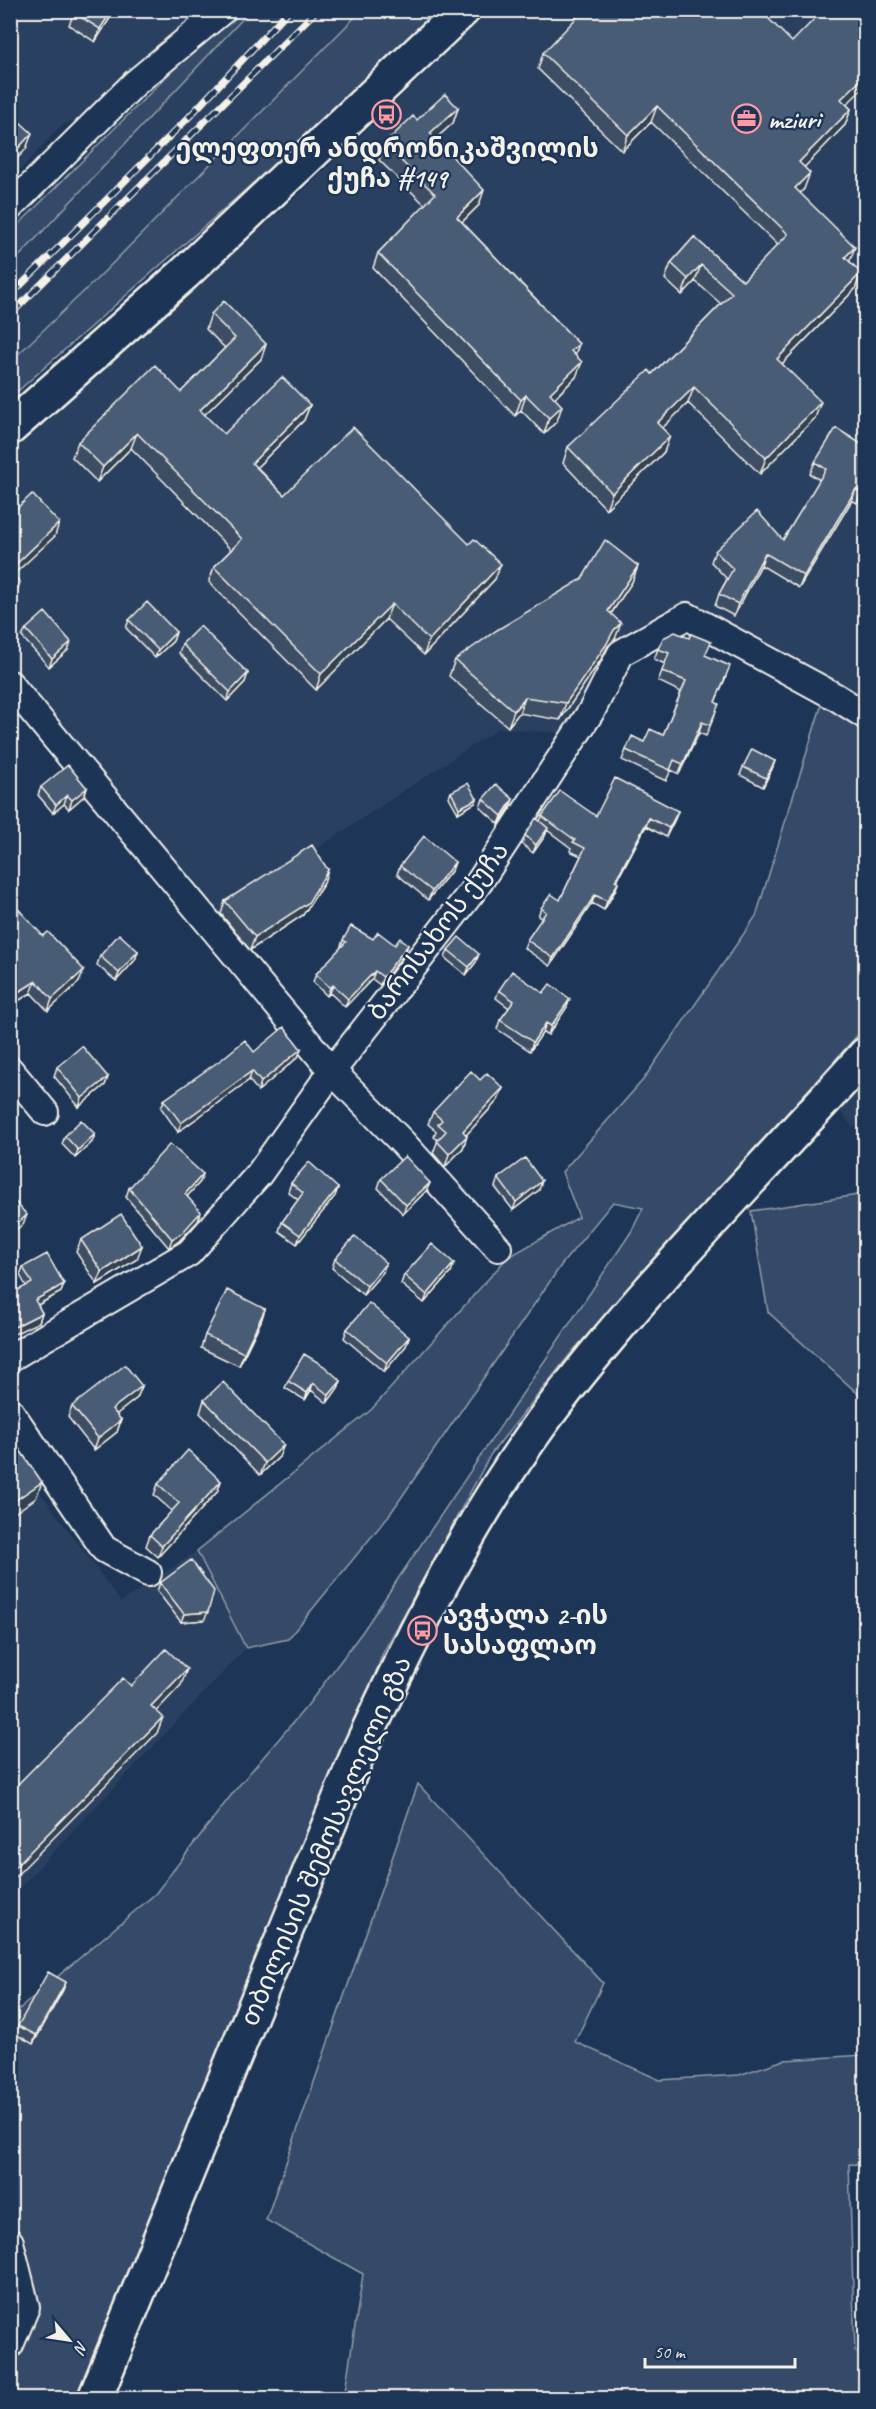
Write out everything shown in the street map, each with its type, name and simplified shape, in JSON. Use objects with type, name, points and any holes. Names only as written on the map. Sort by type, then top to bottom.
[{"type":"main road","points":[[10,428],[184,274],[463,10]]},
{"type":"main road","name":"თბილისის შემოსავლელი გზა","points":[[94,2398],[359,1751],[404,1654],[467,1538],[542,1423],[620,1322],[866,1054]]},
{"type":"street","points":[[10,207],[135,82],[223,10]]},
{"type":"street","name":"ბარისახოს ქუჩა","points":[[10,1358],[189,1253],[260,1174],[332,1071],[478,884],[592,710],[621,653],[687,616],[836,697],[866,716]]},
{"type":"street","points":[[10,684],[332,1071],[403,1143],[498,1248]]},
{"type":"street","points":[[10,1070],[45,1112]]},
{"type":"street","points":[[10,1411],[104,1549],[148,1573]]},
{"type":"street","points":[[10,2242],[26,2307],[10,2345]]},
{"type":"shaded area","points":[[11,11],[211,11],[99,111],[61,126],[11,180]]},
{"type":"shaded area","points":[[242,11],[250,11],[11,265],[10,233],[179,64]]},
{"type":"shaded area","points":[[250,11],[361,11],[101,275],[11,361],[11,265]]},
{"type":"shaded area","points":[[361,11],[440,11],[336,110],[11,397],[11,361],[101,275]]},
{"type":"shaded area","points":[[490,11],[865,11],[865,706],[840,689],[679,604],[617,640],[570,734],[499,728],[215,916],[11,667],[10,452],[307,187]]},
{"type":"shaded area","points":[[823,700],[865,727],[865,1027],[571,1353],[491,1454],[383,1653],[324,1809],[86,2398],[11,2398],[11,2368],[33,2312],[19,2237],[11,2223],[11,2016],[155,1894],[236,1789],[307,1706],[363,1631],[631,1232],[643,1208],[613,1202],[562,1264],[390,1514],[288,1639],[246,1648],[197,1551],[371,1410],[507,1258],[579,1217],[562,1172],[643,1080],[756,916]]},
{"type":"shaded area","points":[[865,1065],[865,1118],[853,1128],[834,1103]]},
{"type":"shaded area","points":[[866,1194],[865,1400],[768,1312],[751,1211]]},
{"type":"shaded area","points":[[10,1451],[121,1602],[197,1551],[246,1648],[11,1897]]},
{"type":"shaded area","points":[[418,1784],[603,1983],[575,2042],[660,2080],[739,2075],[784,2060],[865,2055],[865,2165],[849,2164],[855,2351],[865,2356],[865,2398],[344,2398],[363,2274],[266,2220]]},
{"type":"building","points":[[75,10],[112,10],[100,29],[74,13]]},
{"type":"building","points":[[584,10],[760,10],[792,42],[823,10],[857,10],[866,19],[866,75],[841,99],[851,109],[799,162],[810,173],[795,188],[855,247],[845,257],[861,273],[777,359],[821,402],[766,458],[694,387],[657,423],[670,436],[612,493],[568,447],[649,370],[652,374],[732,293],[701,265],[688,279],[671,263],[694,237],[743,281],[788,234],[657,106],[628,135],[543,53]]},
{"type":"building","points":[[445,94],[458,108],[430,133],[484,190],[457,217],[579,344],[571,351],[582,362],[550,393],[562,406],[549,418],[526,395],[521,400],[378,253],[435,194],[384,144],[413,116],[417,120]]},
{"type":"building","points":[[10,113],[32,133],[10,157]]},
{"type":"building","points":[[224,301],[266,344],[200,410],[224,434],[282,377],[310,405],[252,463],[284,495],[353,427],[469,544],[474,539],[501,564],[429,640],[392,604],[321,674],[214,567],[242,539],[137,433],[103,467],[78,442],[155,365],[181,392],[235,338],[211,314]]},
{"type":"building","points":[[836,428],[866,447],[866,484],[861,492],[856,489],[804,576],[765,553],[738,604],[719,594],[733,569],[715,551],[757,511],[783,540],[826,469],[815,462]]},
{"type":"building","points":[[32,494],[59,523],[10,570],[10,515]]},
{"type":"building","points":[[605,540],[638,566],[608,611],[621,623],[614,630],[566,703],[525,697],[514,711],[455,660],[497,630],[582,579]]},
{"type":"building","points":[[10,571],[20,582],[10,592]]},
{"type":"building","points":[[147,602],[176,632],[158,650],[129,620]]},
{"type":"building","points":[[45,612],[71,642],[52,659],[26,629]]},
{"type":"building","points":[[200,626],[248,673],[230,692],[182,644]]},
{"type":"building","points":[[675,632],[689,638],[691,634],[711,642],[705,655],[730,666],[715,702],[719,704],[710,725],[702,722],[683,764],[674,760],[670,770],[626,750],[632,736],[644,742],[650,729],[663,735],[686,681],[662,671],[669,653],[658,649],[663,638]]},
{"type":"building","points":[[752,749],[775,761],[766,778],[743,767]]},
{"type":"building","points":[[68,765],[87,788],[72,800],[67,795],[56,805],[41,787]]},
{"type":"building","points":[[615,778],[678,811],[669,828],[649,818],[615,881],[618,883],[607,901],[595,895],[553,958],[527,940],[546,912],[541,908],[551,894],[560,900],[585,848],[573,842],[575,840],[542,816],[560,791],[596,816]]},
{"type":"building","points":[[468,783],[477,799],[459,808],[451,792]]},
{"type":"building","points":[[496,784],[513,799],[502,816],[483,799]]},
{"type":"building","points":[[536,818],[548,828],[536,845],[525,835]]},
{"type":"building","points":[[424,836],[455,862],[432,891],[400,866]]},
{"type":"building","points":[[312,845],[328,870],[308,903],[255,937],[225,901]]},
{"type":"building","points":[[10,900],[43,936],[48,932],[84,970],[52,999],[36,981],[14,995],[10,989]]},
{"type":"building","points":[[351,926],[373,939],[378,932],[395,945],[400,938],[408,945],[383,977],[375,971],[348,999],[333,985],[330,988],[316,974],[346,942],[343,940]]},
{"type":"building","points":[[119,934],[138,951],[119,973],[100,956]]},
{"type":"building","points":[[459,937],[479,954],[469,967],[448,950]]},
{"type":"building","points":[[512,971],[543,993],[550,984],[570,999],[551,1026],[546,1023],[533,1042],[500,1020],[514,1001],[499,990]]},
{"type":"building","points":[[284,1027],[301,1049],[261,1082],[252,1071],[181,1123],[164,1100],[245,1040],[254,1052]]},
{"type":"building","points":[[82,1046],[108,1077],[82,1098],[57,1067]]},
{"type":"building","points":[[471,1071],[480,1080],[487,1073],[503,1088],[463,1131],[467,1136],[449,1154],[437,1141],[446,1131],[438,1124],[442,1120],[433,1112]]},
{"type":"building","points":[[81,1120],[95,1134],[78,1150],[65,1136]]},
{"type":"building","points":[[170,1144],[203,1174],[185,1194],[201,1212],[182,1233],[172,1239],[129,1188]]},
{"type":"building","points":[[405,1156],[430,1183],[406,1205],[381,1179]]},
{"type":"building","points":[[525,1158],[542,1181],[516,1202],[498,1178]]},
{"type":"building","points":[[309,1162],[338,1188],[300,1235],[282,1222],[303,1193],[291,1183]]},
{"type":"building","points":[[10,1196],[27,1215],[10,1229]]},
{"type":"building","points":[[121,1214],[142,1246],[102,1272],[81,1240]]},
{"type":"building","points":[[355,1236],[386,1263],[367,1286],[335,1259]]},
{"type":"building","points":[[432,1244],[454,1263],[427,1295],[404,1275]]},
{"type":"building","points":[[47,1254],[64,1284],[35,1300],[42,1313],[10,1329],[10,1294],[32,1283],[23,1267]]},
{"type":"building","points":[[227,1290],[265,1309],[244,1353],[205,1335]]},
{"type":"building","points":[[369,1303],[409,1337],[387,1363],[347,1329]]},
{"type":"building","points":[[304,1354],[324,1366],[341,1381],[329,1395],[313,1383],[307,1393],[288,1381]]},
{"type":"building","points":[[125,1365],[142,1386],[112,1409],[121,1420],[98,1438],[72,1406]]},
{"type":"building","points":[[223,1382],[284,1445],[265,1463],[204,1400]]},
{"type":"building","points":[[17,1446],[42,1482],[10,1504],[10,1451]]},
{"type":"building","points":[[188,1450],[221,1481],[162,1546],[150,1535],[179,1503],[158,1484]]},
{"type":"building","points":[[191,1560],[214,1591],[208,1612],[184,1614],[160,1583]]},
{"type":"building","points":[[166,1649],[187,1669],[151,1706],[163,1717],[10,1872],[10,1792],[123,1678],[131,1686]]},
{"type":"building","points":[[48,1972],[66,1982],[36,2035],[18,2026]]},
{"type":"railway","points":[[10,296],[189,117],[289,10]]},
{"type":"railway","points":[[10,315],[317,10]]},
{"type":"place","name":"ელეფთერ ანდრონიკაშვილის ქუჩა #149","points":[[387,114]]},
{"type":"place","name":"mziuri","points":[[747,119]]},
{"type":"place","name":"ავჭალა 2-ის სასაფლაო","points":[[422,1630]]}]
